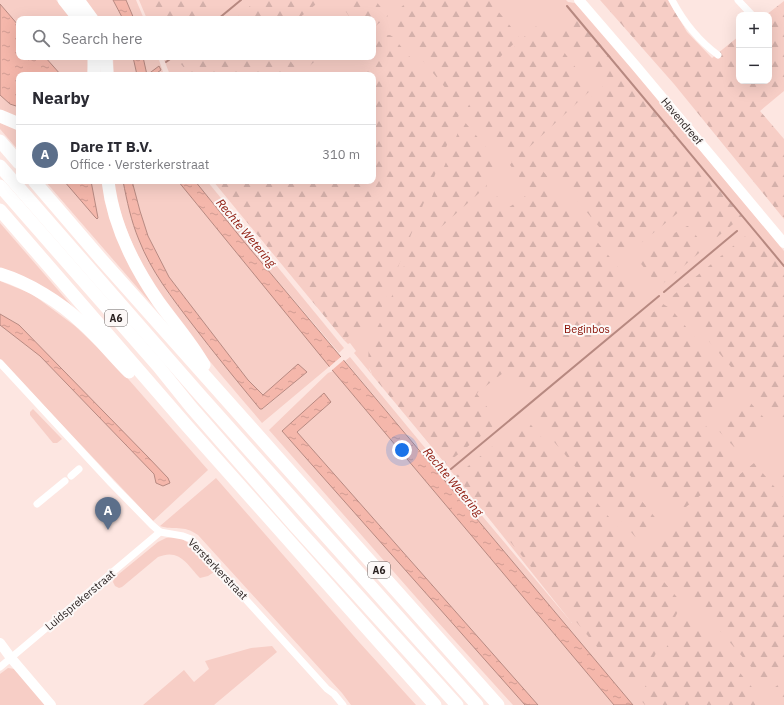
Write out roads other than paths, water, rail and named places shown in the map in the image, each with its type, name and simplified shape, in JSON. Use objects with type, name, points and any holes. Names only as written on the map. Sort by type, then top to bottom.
[{"type":"highway","points":[[64,0],[77,16]]},
{"type":"highway","points":[[78,0],[90,16]]},
{"type":"highway","points":[[94,60],[94,72]]},
{"type":"highway","points":[[106,60],[107,72]]},
{"type":"highway","points":[[0,116],[16,123]]},
{"type":"highway","points":[[0,141],[16,160]]},
{"type":"highway","name":"A6","points":[[0,166],[477,705]]},
{"type":"highway","name":"A6","points":[[37,184],[100,258],[498,705]]},
{"type":"highway","name":"A6","points":[[109,184],[114,213],[132,260],[158,301],[197,353],[222,394]]},
{"type":"highway","name":"A6","points":[[0,186],[158,366],[191,407],[294,526],[356,592],[457,705]]},
{"type":"highway","name":"A6","points":[[0,210],[221,465],[435,705]]},
{"type":"highway","name":"A6","points":[[100,258],[206,390],[246,444]]},
{"type":"highway","name":"A6","points":[[0,274],[44,294],[68,311],[82,323],[146,390],[188,427]]},
{"type":"street","name":"Havendreef","points":[[579,0],[784,243]]},
{"type":"street","points":[[672,0],[681,17],[700,40],[718,55]]},
{"type":"street","points":[[738,0],[749,12]]},
{"type":"street","points":[[0,363],[111,483],[160,532]]},
{"type":"street","points":[[37,504],[79,469]]},
{"type":"street","name":"Luidsprekerstraat","points":[[0,667],[160,532]]},
{"type":"street","name":"Versterkerstraat","points":[[160,532],[191,539],[343,705]]},
{"type":"street","points":[[0,643],[51,705]]},
{"type":"water","points":[[113,0],[126,0],[133,16],[121,16]]},
{"type":"water","points":[[0,4],[16,23],[16,60],[48,60],[58,72],[16,72],[16,106],[10,104],[0,95]]},
{"type":"water","points":[[134,60],[144,60],[146,72],[136,72]]},
{"type":"water","points":[[159,66],[161,70],[158,72],[151,72]]},
{"type":"water","points":[[67,184],[92,184],[98,218],[97,219]]},
{"type":"water","points":[[124,184],[133,184],[148,236],[169,277],[248,380],[263,395],[298,364],[307,372],[262,409],[260,409],[209,346],[162,284],[136,233]]},
{"type":"water","points":[[180,184],[197,184],[241,238],[633,705],[614,705],[333,371]]},
{"type":"water","points":[[0,314],[19,325],[148,457],[168,478],[170,483],[163,486],[156,483],[154,474],[40,356],[0,325]]},
{"type":"water","points":[[324,393],[331,402],[297,432],[538,705],[525,705],[282,431]]},
{"type":"waterway","points":[[222,16],[241,0]]},
{"type":"waterway","points":[[567,6],[784,266]]},
{"type":"waterway","points":[[664,292],[737,231]]},
{"type":"waterway","name":"Rechte Wetering","points":[[451,469],[659,296]]},
{"type":"place","name":"Dare IT B.V.","points":[[108,530]]},
{"type":"park label","name":"Beginbos","points":[[587,329]]}]
